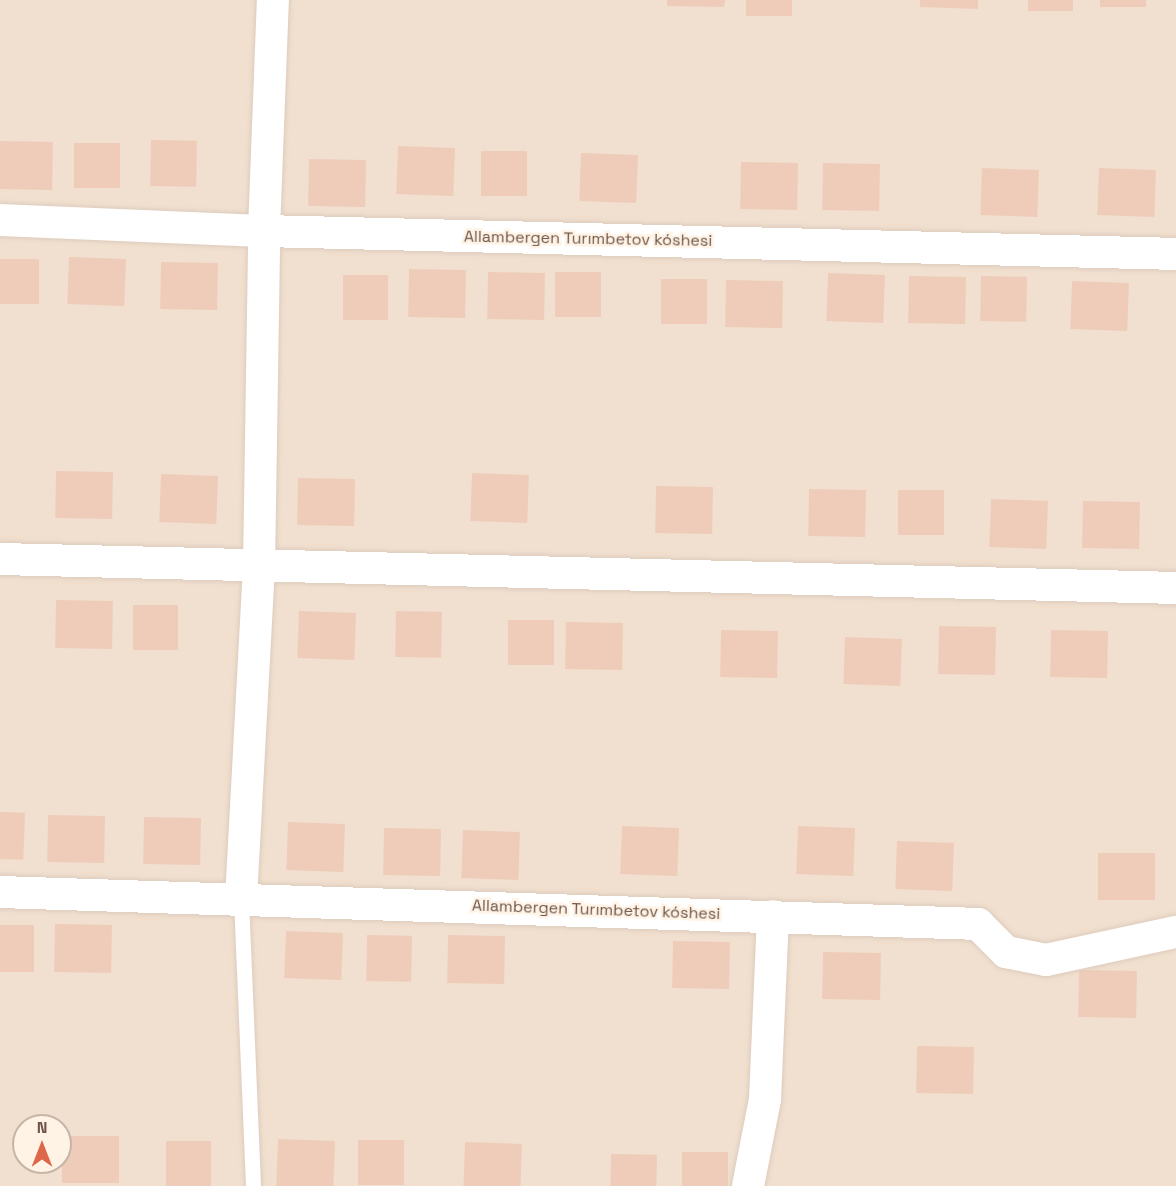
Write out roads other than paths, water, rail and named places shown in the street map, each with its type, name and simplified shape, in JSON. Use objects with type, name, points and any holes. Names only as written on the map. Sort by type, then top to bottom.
[{"type":"street","points":[[241,899],[260,567],[264,231],[273,0]]},
{"type":"street","name":"Allambergen Turımbetov kóshesi","points":[[0,220],[264,231],[1176,254]]},
{"type":"street","points":[[0,559],[1176,588]]},
{"type":"street","name":"Allambergen Turımbetov kóshesi","points":[[0,892],[978,924],[1006,952],[1046,960],[1176,932]]},
{"type":"street","points":[[748,1186],[765,1099],[773,916]]},
{"type":"lane","points":[[241,899],[253,1186]]}]
